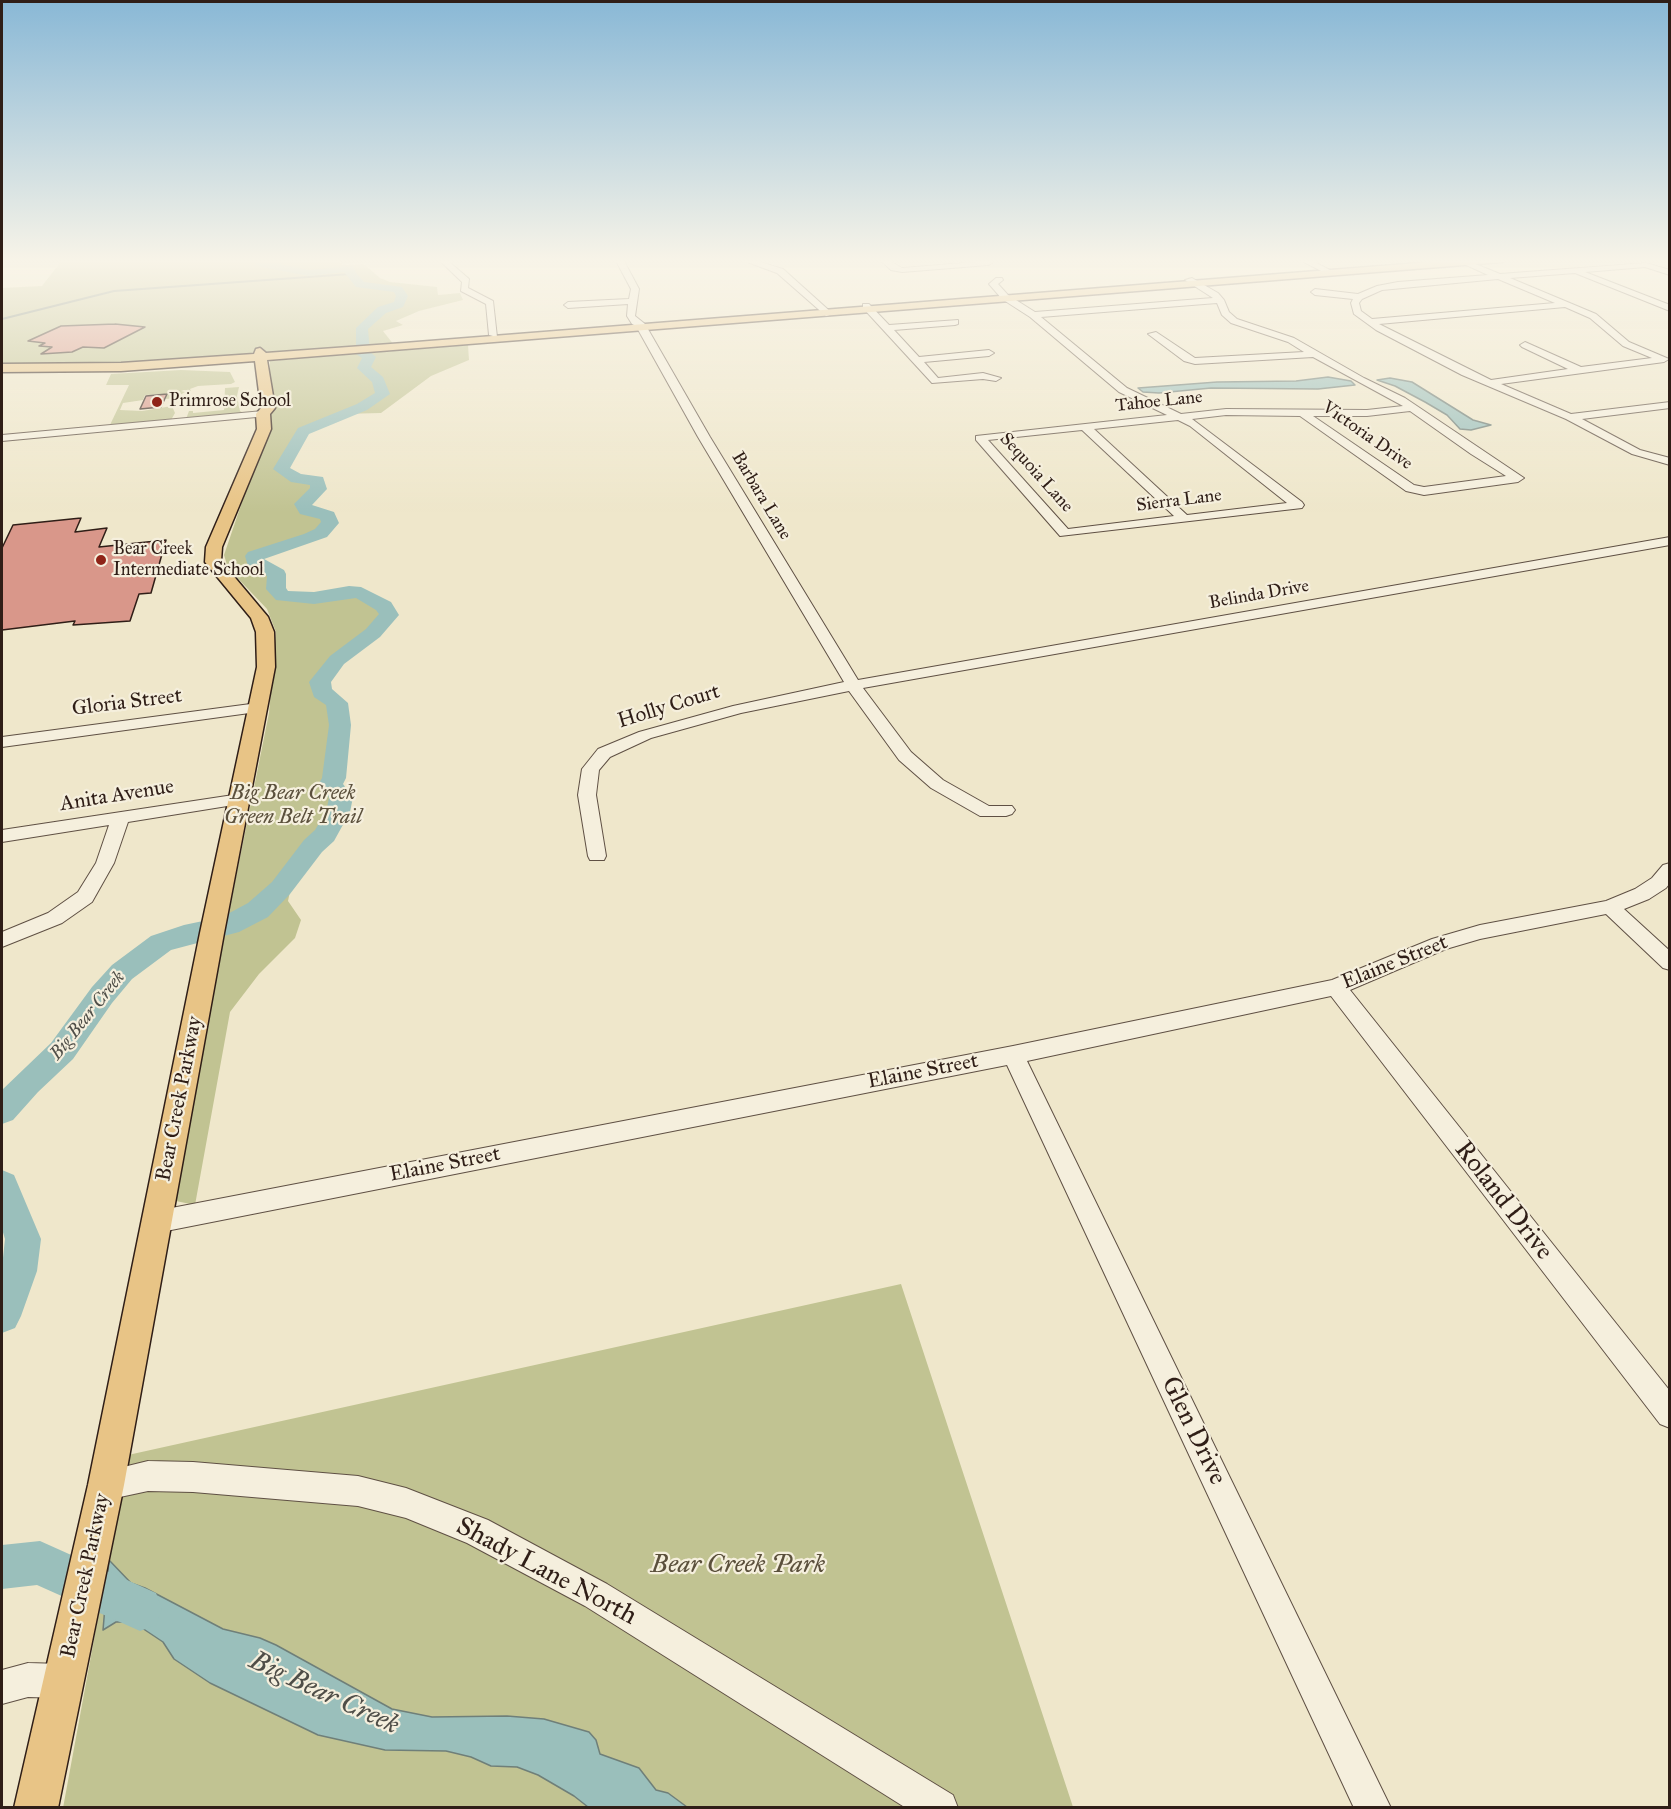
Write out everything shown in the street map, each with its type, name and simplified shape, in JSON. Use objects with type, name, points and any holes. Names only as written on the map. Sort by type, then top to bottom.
[{"type":"main road","points":[[405,344],[411,343]]},
{"type":"main road","points":[[2,368],[98,368],[244,360],[260,355],[413,343]]},
{"type":"main road","name":"Bear Creek Parkway","points":[[36,1808],[106,1485],[203,976],[266,667],[265,632],[259,617],[213,562],[214,547],[264,429],[259,409],[268,408],[260,355]]},
{"type":"main road","points":[[2,360],[104,362],[244,360]]},
{"type":"street","name":"Barbara Lane","points":[[651,343],[704,437],[854,685],[896,746],[937,784],[986,812],[1006,810]]},
{"type":"street","points":[[900,343],[936,381],[982,376],[996,378]]},
{"type":"street","points":[[1067,343],[1123,390],[1178,416]]},
{"type":"street","points":[[1166,343],[1187,359],[1195,361],[1315,354]]},
{"type":"street","points":[[1297,343],[1413,408]]},
{"type":"street","points":[[1411,343],[1488,382],[1569,417],[1636,452],[1666,462]]},
{"type":"street","points":[[1625,343],[1666,358]]},
{"type":"street","points":[[1525,345],[1578,370]]},
{"type":"street","points":[[916,360],[989,353]]},
{"type":"street","points":[[1488,382],[1666,358]]},
{"type":"street","points":[[1569,417],[1670,405]]},
{"type":"street","name":"Tahoe Lane","points":[[980,438],[1226,412],[1366,413],[1413,408]]},
{"type":"street","name":"Victoria Drive","points":[[1304,413],[1317,425],[1410,488],[1424,491],[1518,478],[1475,452],[1413,408]]},
{"type":"street","points":[[2,438],[259,409]]},
{"type":"street","name":"Sierra Lane","points":[[1065,533],[1298,505],[1194,424],[1178,416]]},
{"type":"street","points":[[1084,426],[1183,519]]},
{"type":"street","name":"Sequoia Lane","points":[[980,438],[1065,533]]},
{"type":"street","name":"Belinda Drive","points":[[854,685],[1670,541]]},
{"type":"street","name":"Holly Court","points":[[597,856],[587,795],[591,769],[604,753],[645,735],[739,709],[854,685]]},
{"type":"street","name":"Gloria Street","points":[[2,742],[258,708]]},
{"type":"street","name":"Anita Avenue","points":[[2,836],[240,799]]},
{"type":"street","points":[[2,940],[55,918],[85,897],[105,863],[120,819]]},
{"type":"street","name":"Elaine Street","points":[[156,1222],[1012,1054],[1336,987],[1439,944],[1480,932],[1610,908],[1642,894],[1659,883],[1670,869]]},
{"type":"street","points":[[1610,908],[1670,963]]},
{"type":"street","name":"Roland Drive","points":[[1336,987],[1670,1414]]},
{"type":"street","name":"Glen Drive","points":[[1012,1054],[1373,1808]]},
{"type":"street","name":"Shady Lane North","points":[[106,1485],[148,1476],[220,1479],[358,1491],[416,1507],[477,1531],[596,1595],[940,1808]]},
{"type":"street","points":[[2,1687],[28,1680],[63,1682]]},
{"type":"green space","points":[[2,343],[394,345],[166,362],[2,365]]},
{"type":"green space","name":"Big Bear Creek Green Belt Trail","points":[[468,345],[469,360],[431,376],[381,413],[342,414],[303,431],[281,469],[297,479],[317,480],[319,489],[303,504],[306,510],[328,516],[330,523],[321,533],[310,538],[254,555],[255,562],[277,574],[276,589],[283,596],[314,598],[349,592],[361,593],[384,606],[389,615],[373,633],[337,660],[320,682],[322,692],[337,703],[340,725],[334,778],[330,785],[341,797],[338,812],[293,877],[288,901],[301,920],[295,938],[259,974],[230,1012],[195,1205],[176,1201],[225,932],[269,713],[276,632],[267,609],[228,568],[224,555],[255,464],[269,433],[270,361]]},
{"type":"green space","points":[[181,370],[230,372],[235,382],[198,386],[190,389],[191,391],[181,391],[185,392],[175,398],[166,399],[166,394],[145,395],[143,400],[123,403],[120,410],[142,411],[172,406],[175,413],[171,420],[109,427],[129,385],[106,385],[111,374]]},
{"type":"green space","points":[[239,387],[237,396],[240,411],[244,413],[186,419],[189,411],[193,413],[224,410],[225,388]]},
{"type":"green space","name":"Bear Creek Park","points":[[901,1284],[1073,1807],[63,1808],[128,1455]]},
{"type":"water","points":[[1328,377],[1351,381],[1355,385],[1318,389],[1211,388],[1159,393],[1143,392],[1138,388],[1217,382],[1296,381]]},
{"type":"water","points":[[1390,378],[1412,382],[1473,420],[1491,425],[1471,430],[1460,429],[1447,415],[1425,402],[1395,386],[1377,380]]},
{"type":"water","points":[[109,1560],[131,1583],[223,1629],[260,1638],[276,1645],[392,1709],[432,1717],[507,1716],[544,1719],[589,1732],[596,1740],[600,1754],[639,1768],[656,1790],[668,1793],[687,1807],[588,1807],[538,1775],[517,1767],[491,1766],[471,1757],[446,1751],[385,1750],[318,1735],[210,1683],[174,1659],[163,1642],[133,1622],[116,1622],[103,1630]]},
{"type":"building","points":[[44,343],[113,343],[104,348],[83,347],[72,352],[41,354],[52,347],[39,346]]},
{"type":"building","points":[[167,394],[161,407],[140,409],[146,396]]},
{"type":"building","name":"Bear Creek Intermediate School","points":[[81,518],[75,532],[107,528],[99,547],[166,540],[151,593],[139,594],[130,621],[73,625],[75,621],[2,630],[2,548],[13,525]]},
{"type":"waterway","name":"Big Bear Creek","points":[[2,1111],[27,1083],[62,1051],[102,995],[122,972],[161,943],[184,935],[229,925],[258,910],[281,888],[313,846],[325,835],[338,812],[341,797],[330,785],[334,778],[340,725],[336,709],[337,703],[322,692],[320,682],[337,660],[373,633],[389,615],[384,606],[361,593],[349,592],[314,598],[283,596],[276,589],[277,574],[255,562],[254,556],[310,538],[321,533],[330,523],[328,516],[306,510],[303,504],[319,489],[317,480],[297,479],[281,469],[303,431],[362,407],[383,394],[378,380],[364,368],[369,357],[363,354],[363,343]]},
{"type":"waterway","name":"Big Bear Creek","points":[[2,1185],[23,1239],[19,1271],[2,1316]]},
{"type":"waterway","name":"Big Bear Creek","points":[[2,1567],[40,1563],[140,1609]]},
{"type":"place","name":"Primrose School","points":[[157,402]]},
{"type":"place","name":"Bear Creek Intermediate School","points":[[101,560]]}]
